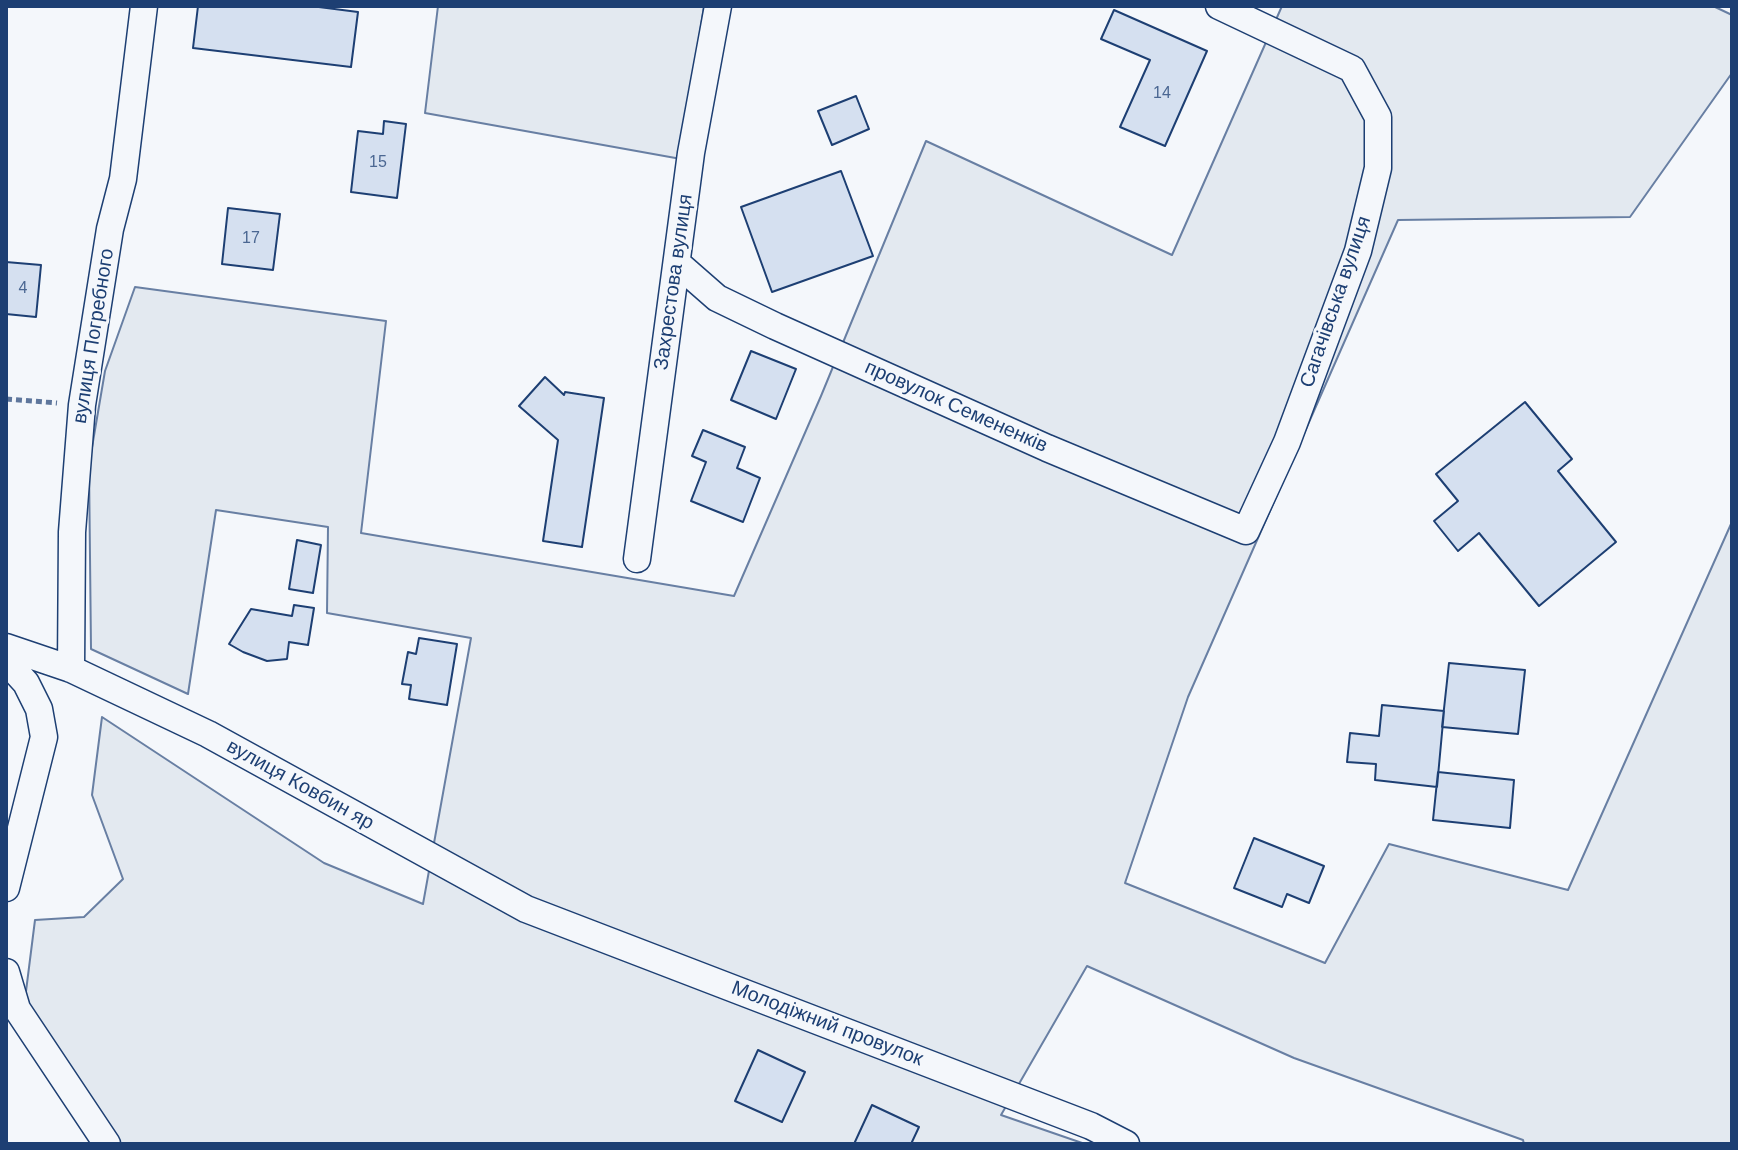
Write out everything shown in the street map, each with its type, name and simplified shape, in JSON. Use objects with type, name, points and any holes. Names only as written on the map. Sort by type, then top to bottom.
[{"type":"street","name":"вулиця Погребного","points":[[71,669],[72,532],[82,405],[110,229],[123,179],[144,6]]},
{"type":"street","name":"Захрестова вулиця","points":[[637,559],[691,153],[718,6]]},
{"type":"street","name":"Сагачівська вулиця","points":[[1219,6],[1352,69],[1378,117],[1378,168],[1358,251],[1287,442],[1246,531]]},
{"type":"street","name":"провулок Семененків","points":[[677,263],[717,298],[775,326],[1047,448],[1246,531]]},
{"type":"street","name":"вулиця Ковбин яр","points":[[6,647],[71,669],[208,734],[526,909]]},
{"type":"street","points":[[6,661],[26,683],[39,709],[44,737],[6,888]]},
{"type":"street","name":"Молодіжний провулок","points":[[526,909],[1076,1120],[1126,1144]]},
{"type":"street","points":[[6,972],[17,1009],[107,1144]]},
{"type":"path","points":[[6,399],[82,405]]},
{"type":"shaded area","points":[[438,6],[704,6],[681,159],[425,113]]},
{"type":"shaded area","points":[[1282,6],[1713,6],[1732,15],[1732,73],[1630,217],[1398,220],[1188,697],[1125,883],[1325,963],[1389,844],[1568,890],[1731,524],[1732,1144],[1524,1144],[1523,1140],[1294,1058],[1087,966],[1001,1115],[1085,1144],[116,1144],[24,1007],[35,920],[84,917],[123,879],[92,795],[102,717],[324,863],[423,904],[471,638],[327,613],[328,527],[216,510],[188,694],[91,649],[89,465],[105,371],[135,287],[386,321],[361,533],[734,596],[926,141],[1172,255]]},
{"type":"building","points":[[198,6],[311,6],[358,12],[351,67],[193,48]]},
{"type":"building","points":[[1114,10],[1207,51],[1165,146],[1120,127],[1150,60],[1101,39]]},
{"type":"building","points":[[856,96],[869,129],[832,145],[818,111]]},
{"type":"building","points":[[384,121],[406,124],[397,198],[351,192],[358,131],[383,134]]},
{"type":"building","points":[[841,171],[873,256],[772,292],[741,207]]},
{"type":"building","points":[[228,208],[280,214],[273,270],[222,264]]},
{"type":"building","points":[[6,262],[41,265],[36,317],[6,314]]},
{"type":"building","points":[[751,351],[796,369],[776,419],[731,400]]},
{"type":"building","points":[[545,377],[564,395],[565,392],[604,398],[582,547],[543,541],[558,440],[519,406]]},
{"type":"building","points":[[1525,402],[1572,459],[1558,471],[1616,542],[1539,606],[1479,533],[1458,551],[1434,521],[1458,501],[1436,474]]},
{"type":"building","points":[[703,430],[745,447],[737,468],[760,478],[743,522],[691,501],[706,462],[692,456]]},
{"type":"building","points":[[297,540],[321,545],[313,593],[289,589]]},
{"type":"building","points":[[294,605],[314,608],[308,645],[289,642],[287,659],[267,661],[229,644],[251,609],[292,616]]},
{"type":"building","points":[[419,638],[457,644],[447,705],[409,699],[411,685],[402,684],[408,652],[416,654]]},
{"type":"building","points":[[1449,663],[1525,670],[1518,734],[1442,727]]},
{"type":"building","points":[[1382,705],[1444,711],[1437,787],[1375,780],[1376,764],[1347,762],[1350,733],[1379,736]]},
{"type":"building","points":[[1438,772],[1514,780],[1510,828],[1433,820]]},
{"type":"building","points":[[1254,838],[1324,866],[1309,903],[1287,894],[1282,907],[1234,888]]},
{"type":"building","points":[[758,1050],[805,1072],[782,1122],[735,1101]]},
{"type":"building","points":[[872,1105],[919,1127],[911,1144],[854,1144]]}]
